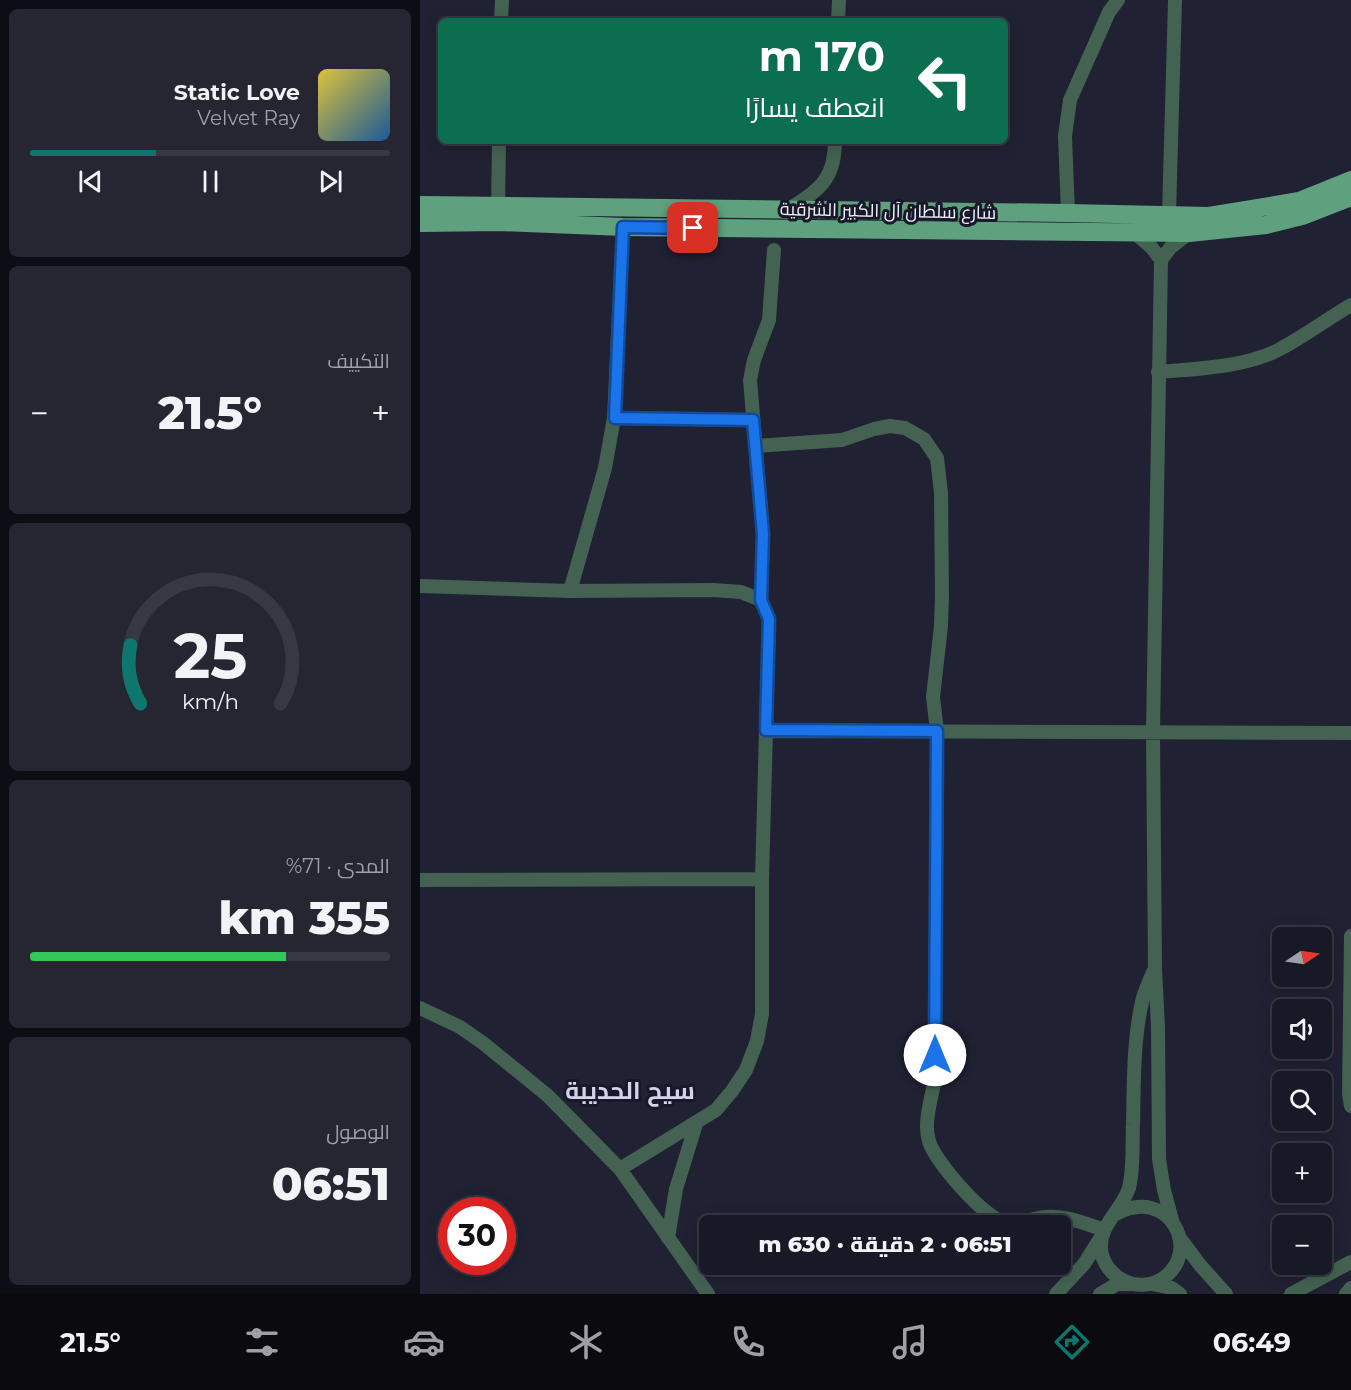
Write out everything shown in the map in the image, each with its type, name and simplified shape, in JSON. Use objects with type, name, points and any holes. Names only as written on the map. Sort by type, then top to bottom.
[{"type":"main road","name":"شارع سلطان آل الكبير الشرقية","points":[[420,206],[1209,216],[1299,201],[1351,180]]},
{"type":"main road","name":"شارع سلطان آل الكبير الشرقية","points":[[420,223],[499,222],[623,227],[1189,233],[1266,225],[1302,216],[1351,197]]},
{"type":"street","points":[[501,18],[502,0]]},
{"type":"street","points":[[838,18],[839,0]]},
{"type":"street","points":[[1068,213],[1065,136],[1070,100],[1109,12],[1118,0]]},
{"type":"street","points":[[1169,215],[1175,0]]},
{"type":"street","points":[[498,208],[499,144]]},
{"type":"street","points":[[788,210],[816,192],[828,177],[835,158],[835,144]]},
{"type":"street","points":[[570,591],[601,484],[615,418],[623,227]]},
{"type":"street","points":[[1135,233],[1152,248],[1161,260]]},
{"type":"street","points":[[1189,233],[1170,248],[1161,260],[1153,732],[1159,1159],[1164,1190],[1179,1237],[1226,1294]]},
{"type":"street","points":[[620,1169],[716,1110],[732,1092],[746,1070],[757,1041],[762,1014],[762,879],[769,619],[761,600],[763,534],[750,380],[754,360],[769,320],[774,250]]},
{"type":"street","points":[[1158,372],[1212,368],[1263,356],[1279,350],[1351,305]]},
{"type":"street","points":[[615,418],[753,420]]},
{"type":"street","points":[[756,446],[842,440],[890,426],[905,429],[924,439],[937,458],[941,493],[942,596],[933,697],[937,731],[934,1078],[927,1124],[928,1141],[943,1168],[977,1204],[999,1221],[1008,1223],[1060,1217],[1103,1233]]},
{"type":"street","points":[[420,586],[570,591],[714,590],[741,592],[761,600]]},
{"type":"street","points":[[766,730],[1351,733]]},
{"type":"street","points":[[420,880],[762,879]]},
{"type":"street","points":[[1351,936],[1349,1058],[1351,1106]]},
{"type":"street","points":[[1056,1294],[1091,1255],[1129,1188],[1132,1160],[1134,1055],[1142,1000],[1155,968]]},
{"type":"street","points":[[420,1008],[460,1027],[529,1079],[620,1169],[708,1294]]},
{"type":"street","points":[[668,1238],[676,1189],[696,1124]]},
{"type":"street","points":[[1116,1214],[1139,1205],[1151,1207],[1172,1220]]},
{"type":"street","points":[[1103,1233],[1101,1248],[1110,1271],[1120,1279],[1132,1284]]},
{"type":"street","points":[[1152,1284],[1163,1278],[1178,1260],[1179,1237]]},
{"type":"street","points":[[1291,1294],[1351,1262]]},
{"type":"street","points":[[1100,1294],[1117,1284],[1152,1284],[1172,1288],[1180,1294]]},
{"type":"street","points":[[1346,1294],[1351,1288]]},
{"type":"district","name":"سيح الحديبة","points":[[630,1090]]},
{"type":"route","points":[[693,228],[623,227],[615,418],[753,420],[763,534],[761,600],[769,619],[766,730],[937,731],[935,1055]]}]
